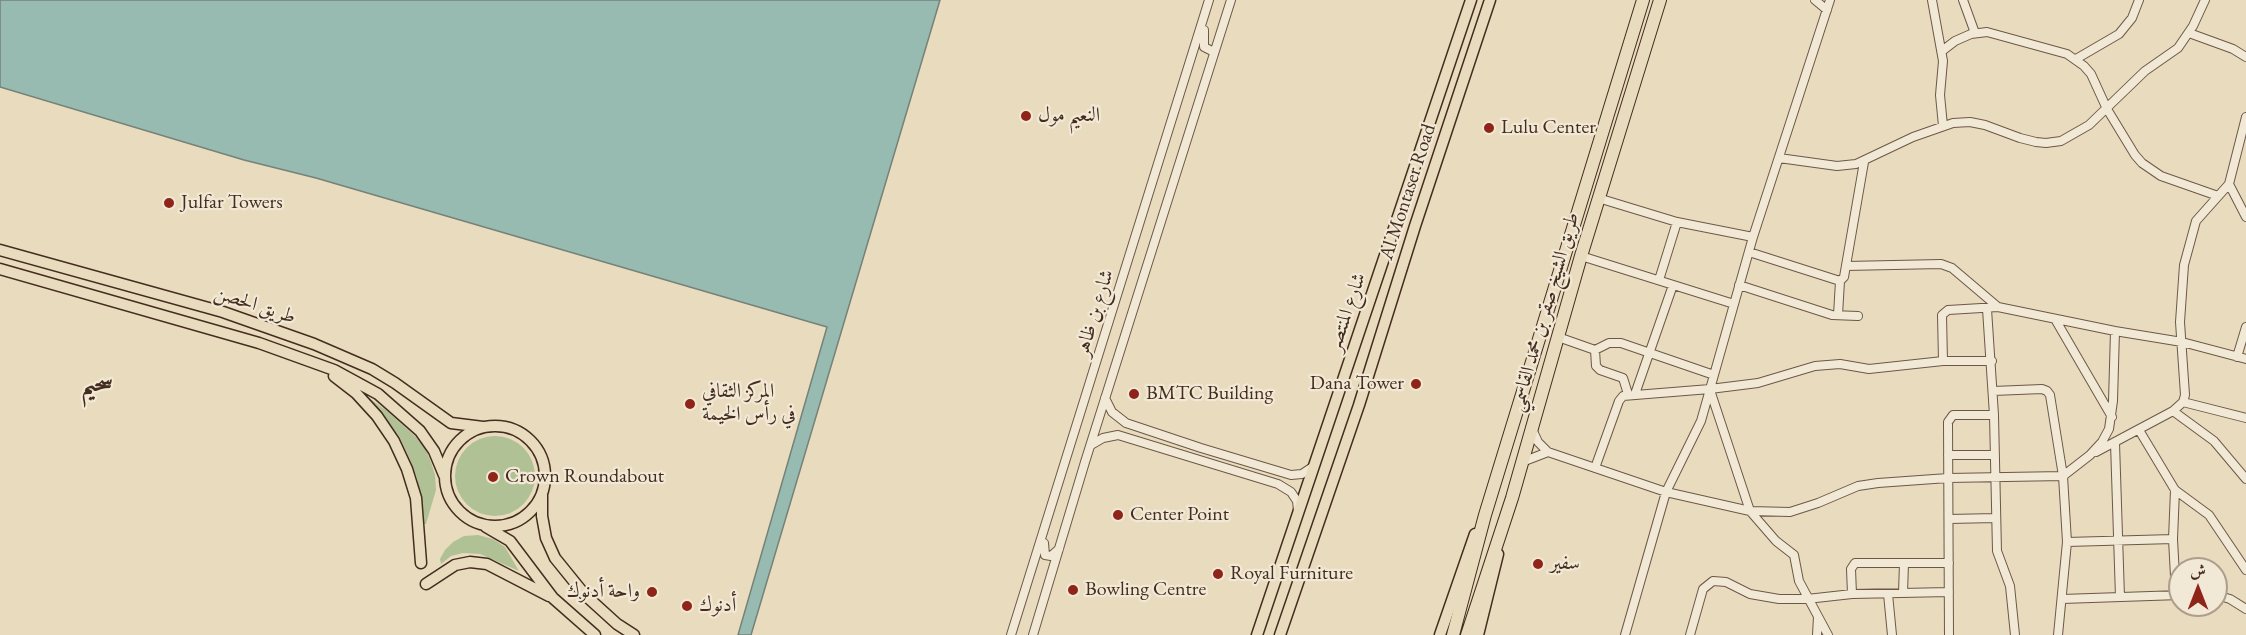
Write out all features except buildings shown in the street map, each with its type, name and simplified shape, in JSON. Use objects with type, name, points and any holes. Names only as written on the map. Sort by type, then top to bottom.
[{"type":"highway","name":"طريق الشيخ صقر بن محمد القاسمي","points":[[1453,635],[1485,515],[1643,0]]},
{"type":"highway","name":"طريق الشيخ صقر بن محمد القاسمي","points":[[1467,635],[1522,462],[1581,256],[1660,0]]},
{"type":"main road","name":"شارع المنتصر","points":[[1257,635],[1471,0]]},
{"type":"main road","name":"Al Montaser Road","points":[[1280,635],[1362,395],[1490,0]]},
{"type":"main road","name":"طريق الحصن","points":[[0,250],[223,312],[315,344],[372,369],[451,423],[483,427]]},
{"type":"main road","name":"طريق الحصن","points":[[0,269],[249,340],[306,359],[357,382],[378,394],[420,430],[435,451],[444,475]]},
{"type":"main road","points":[[306,359],[332,374],[356,393],[377,416],[394,441],[407,469],[416,498],[421,564]]},
{"type":"main road","points":[[595,635],[553,598],[510,541],[464,517],[455,508],[444,484],[444,475],[447,459],[456,445],[468,434],[483,427],[509,427],[525,436],[537,448],[544,463],[546,479],[542,495],[542,516],[546,538],[555,558],[585,595],[617,624],[634,635]]},
{"type":"main road","points":[[483,526],[507,526],[522,519],[534,509],[542,495]]},
{"type":"main road","points":[[1440,635],[1470,548],[1485,515]]},
{"type":"main road","points":[[1478,635],[1496,568],[1504,521]]},
{"type":"main road","points":[[426,584],[455,565],[470,562],[487,564],[553,598]]},
{"type":"street","points":[[1210,0],[1203,44],[1204,47],[1214,52]]},
{"type":"street","name":"شارع بن ظاهر","points":[[1011,635],[1210,0]]},
{"type":"street","name":"شارع بن ظاهر","points":[[1033,635],[1105,398],[1231,0]]},
{"type":"street","points":[[1815,0],[1827,10]]},
{"type":"street","points":[[1625,635],[1665,492],[1701,421],[1753,237],[1830,0]]},
{"type":"street","points":[[1932,0],[1942,51],[1943,70],[1940,95],[1943,126]]},
{"type":"street","points":[[1963,0],[1975,33]]},
{"type":"street","points":[[2076,59],[2119,34],[2132,18],[2139,0]]},
{"type":"street","points":[[1779,158],[1838,166],[1864,162],[1895,144],[1953,123],[1970,122],[1985,125],[2020,138],[2046,143],[2061,141],[2075,134],[2107,109],[2145,71],[2178,48],[2189,33],[2205,0]]},
{"type":"street","points":[[1942,51],[1955,41],[1975,33],[1987,32],[2057,50],[2076,59],[2091,74],[2107,109],[2135,155],[2161,176],[2218,196]]},
{"type":"street","points":[[2189,33],[2233,49],[2246,57]]},
{"type":"street","points":[[1532,429],[1538,442],[1548,452],[1665,492],[1750,511],[1790,512],[1858,486],[1948,478],[2063,476],[2091,455],[2173,411],[2183,402],[2185,395],[2180,322],[2184,265],[2196,221],[2229,184],[2246,117]]},
{"type":"street","points":[[1838,315],[1840,281],[1844,277],[1864,162]]},
{"type":"street","points":[[2229,184],[2246,217]]},
{"type":"street","points":[[1599,198],[1677,222],[1753,237]]},
{"type":"street","points":[[1659,280],[1677,222]]},
{"type":"street","points":[[1749,252],[1840,281]]},
{"type":"street","points":[[1581,256],[1734,304]]},
{"type":"street","points":[[1846,266],[1941,264],[1952,268],[1998,307]]},
{"type":"street","points":[[1632,394],[1673,285]]},
{"type":"street","points":[[1739,285],[1838,315],[1858,316]]},
{"type":"street","points":[[1943,362],[1942,315],[1945,312],[1998,307],[2182,342],[2241,358],[2246,327]]},
{"type":"street","points":[[1987,309],[1992,361],[1997,551],[2010,586],[2015,635]]},
{"type":"street","points":[[2055,319],[2112,417]]},
{"type":"street","points":[[2091,455],[2106,436],[2112,417],[2115,331]]},
{"type":"street","points":[[1558,337],[1595,350],[1609,343],[1621,343],[1714,375]]},
{"type":"street","points":[[1595,350],[1596,366],[1600,370],[1623,378],[1632,394]]},
{"type":"street","points":[[1595,468],[1618,401],[1632,394],[1710,389],[1758,382],[1815,366],[1840,364],[1869,369],[1943,362],[1992,361]]},
{"type":"street","points":[[1710,389],[1750,511],[1776,541],[1794,555],[1799,582],[1828,635]]},
{"type":"street","points":[[1993,391],[2042,389],[2050,394],[2063,476],[2067,542],[2058,635]]},
{"type":"street","points":[[1105,398],[1112,412],[1126,423],[1291,475],[1302,474],[1314,466]]},
{"type":"street","points":[[2183,402],[2246,418]]},
{"type":"street","points":[[2173,411],[2214,441],[2246,479]]},
{"type":"street","points":[[1949,635],[1948,422],[1951,416],[1994,415]]},
{"type":"street","points":[[1118,435],[1118,426],[1126,423]]},
{"type":"street","points":[[2139,430],[2175,490],[2210,514],[2246,570]]},
{"type":"street","points":[[1091,445],[1103,438],[1118,435],[1278,484],[1291,492],[1297,501],[1298,515]]},
{"type":"street","points":[[2115,443],[2120,597]]},
{"type":"street","points":[[1522,462],[1548,452]]},
{"type":"street","points":[[1948,455],[1995,455]]},
{"type":"street","points":[[1278,484],[1286,478],[1286,473]]},
{"type":"street","points":[[2175,490],[2175,557]]},
{"type":"street","points":[[1051,510],[1044,553],[1051,556],[1060,548]]},
{"type":"street","points":[[1949,519],[1996,518]]},
{"type":"street","points":[[2067,542],[2173,539]]},
{"type":"street","points":[[1903,593],[1904,563]]},
{"type":"street","points":[[1852,594],[1851,569],[1853,565],[1949,563]]},
{"type":"street","points":[[1690,635],[1703,589],[1713,581],[1722,581],[1750,594],[1763,597],[1807,599],[1852,594],[1949,592]]},
{"type":"street","points":[[1888,594],[1892,635]]},
{"type":"street","points":[[2062,598],[2168,595]]},
{"type":"street","points":[[2228,598],[2246,609]]},
{"type":"street","points":[[1817,635],[1818,617]]},
{"type":"green space","points":[[369,398],[387,411],[425,448],[435,475],[436,490],[426,524],[423,524],[417,478],[409,457],[399,436]]},
{"type":"green space","points":[[495,436],[510,439],[523,448],[532,461],[535,476],[532,491],[523,504],[510,513],[495,516],[480,513],[467,504],[458,491],[455,476],[458,461],[467,448],[480,439]]},
{"type":"green space","points":[[478,535],[493,539],[505,547],[519,571],[480,554],[463,553],[451,556],[441,564],[440,559],[453,542],[464,536]]},
{"type":"water","points":[[0,0],[940,0],[751,635],[738,635],[827,327],[316,178],[244,160],[0,87]]},
{"type":"place","name":"النعيم مول","points":[[1026,116]]},
{"type":"place","name":"Lulu Center","points":[[1489,128]]},
{"type":"place","name":"Julfar Towers","points":[[169,203]]},
{"type":"place","name":"Dana Tower","points":[[1416,384]]},
{"type":"place","name":"BMTC Building","points":[[1134,394]]},
{"type":"place","name":"المركز الثقافي في رأس الخيمة","points":[[690,404]]},
{"type":"place","name":"Crown Roundabout","points":[[493,477]]},
{"type":"place","name":"Center Point","points":[[1118,515]]},
{"type":"place","name":"سفير","points":[[1538,564]]},
{"type":"place","name":"Royal Furniture","points":[[1218,574]]},
{"type":"place","name":"Bowling Centre","points":[[1073,590]]},
{"type":"place","name":"واحة أدنوك","points":[[652,592]]},
{"type":"place","name":"أدنوك","points":[[687,606]]},
{"type":"district","name":"سحيم","points":[[97,384]]}]
